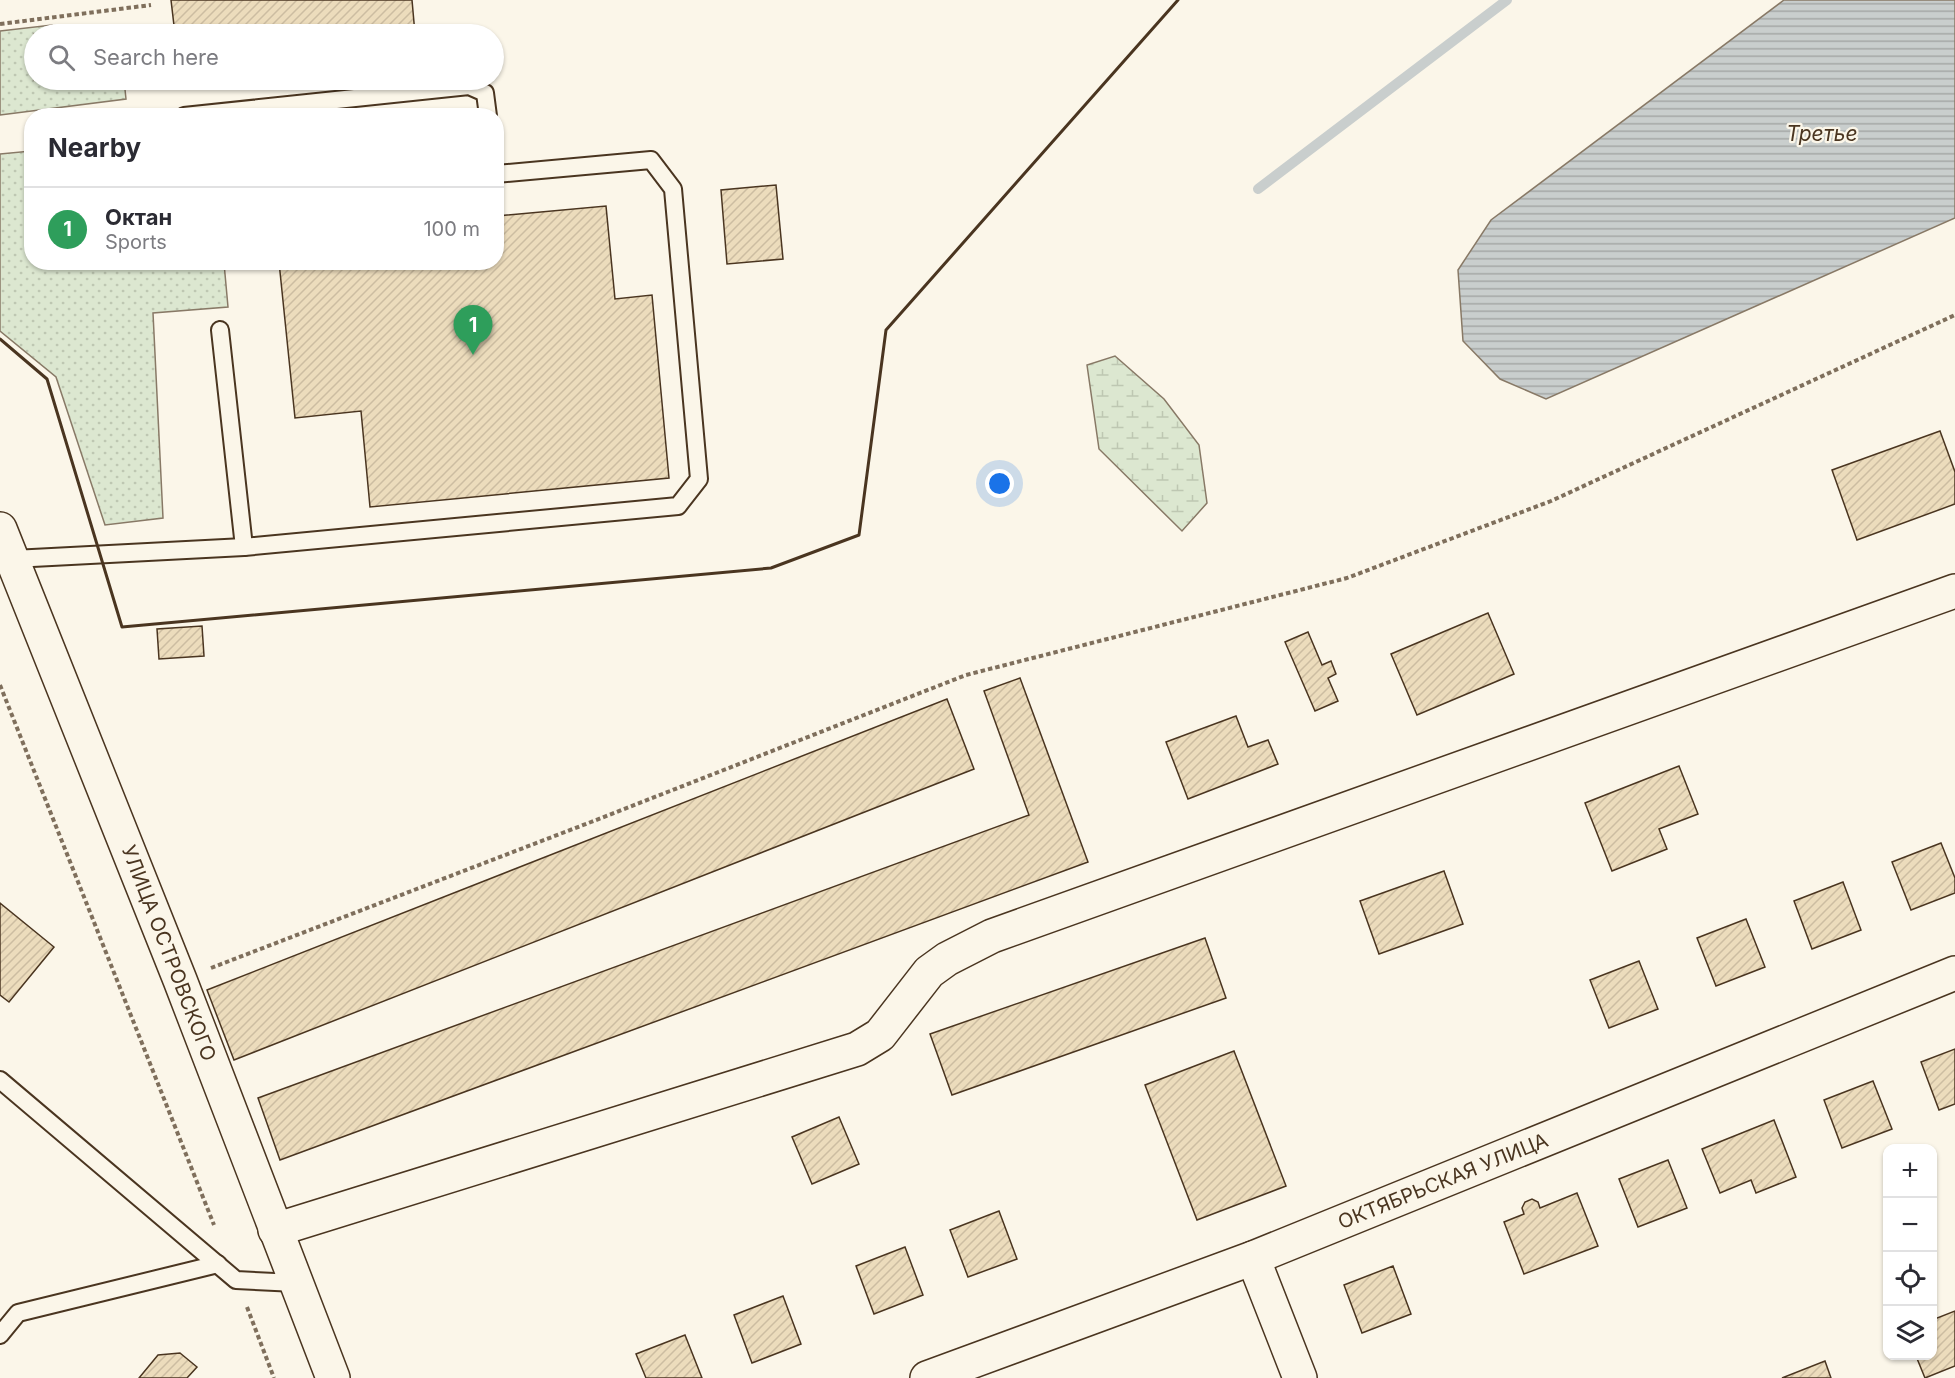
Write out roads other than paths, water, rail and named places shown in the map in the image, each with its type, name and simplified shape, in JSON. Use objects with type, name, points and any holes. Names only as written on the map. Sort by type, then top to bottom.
[{"type":"street","name":"УЛИЦА ОСТРОВСКОГО","points":[[0,529],[180,980],[333,1378]]},
{"type":"street","points":[[275,1230],[857,1049],[880,1035],[929,972],[947,959],[992,936],[1955,591]]},
{"type":"street","name":"ОКТЯБРЬСКАЯ УЛИЦА","points":[[927,1378],[1253,1258],[1955,973]]},
{"type":"street","points":[[1253,1258],[1300,1378]]},
{"type":"lane","points":[[260,108],[431,90]]},
{"type":"lane","points":[[478,90],[485,93],[487,108]]},
{"type":"lane","points":[[13,559],[244,547],[678,506],[699,478],[673,189],[651,160],[504,173]]},
{"type":"lane","points":[[220,330],[244,547]]},
{"type":"lane","points":[[0,1080],[236,1280],[296,1283]]},
{"type":"lane","points":[[0,1335],[18,1313],[218,1264]]},
{"type":"water","name":"Третье","points":[[1784,0],[1955,0],[1955,218],[1546,399],[1500,379],[1463,341],[1458,270],[1491,220]]},
{"type":"waterway","points":[[1258,189],[1507,0]]},
{"type":"place","name":"Октан","points":[[473,355]]}]
